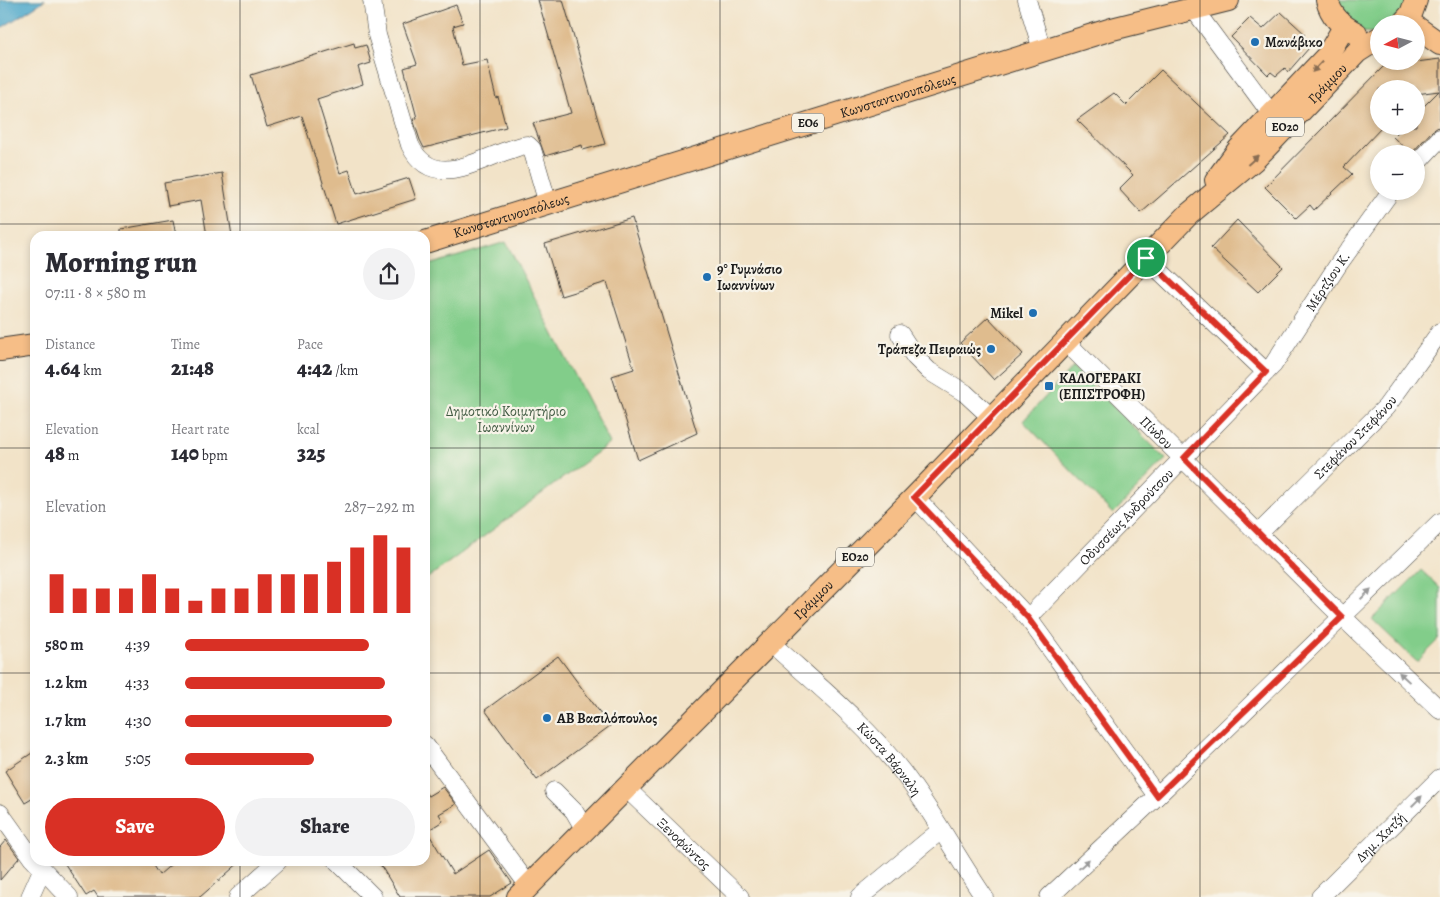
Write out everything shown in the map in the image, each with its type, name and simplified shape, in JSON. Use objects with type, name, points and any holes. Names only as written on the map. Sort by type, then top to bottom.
[{"type":"main road","name":"Κωνσταντινουπόλεως","points":[[430,240],[1042,50],[1150,18],[1228,0]]},
{"type":"main road","points":[[1410,15],[1416,0]]},
{"type":"main road","points":[[1325,2],[1344,27]]},
{"type":"main road","name":"Γράμμου","points":[[1189,214],[1239,149],[1327,56],[1344,27],[1370,36]]},
{"type":"main road","points":[[1425,33],[1440,44]]},
{"type":"main road","name":"Γράμμου","points":[[524,892],[992,418],[1189,214],[1254,160],[1358,52],[1370,43]]},
{"type":"main road","points":[[0,350],[30,346]]},
{"type":"street","points":[[372,0],[377,36],[410,146],[416,156],[428,167],[451,170],[528,145],[532,149],[548,204]]},
{"type":"street","points":[[1027,0],[1042,50]]},
{"type":"street","points":[[1193,8],[1272,114]]},
{"type":"street","points":[[1425,154],[1440,138]]},
{"type":"street","name":"Μέρτζιου Κ.","points":[[1266,372],[1354,241],[1384,200]]},
{"type":"street","points":[[1146,258],[1266,372]]},
{"type":"street","name":"Στεφάνου Στεφάνου","points":[[1259,534],[1386,407],[1440,332]]},
{"type":"street","points":[[900,334],[915,357],[929,371],[965,393],[992,418]]},
{"type":"street","name":"Πίνδου","points":[[1066,342],[1342,617],[1440,710]]},
{"type":"street","name":"Οδυσσέως Ανδρούτσου","points":[[1028,618],[1266,372]]},
{"type":"street","points":[[914,497],[1028,618],[1157,796]]},
{"type":"street","points":[[1049,897],[1157,796],[1440,522]]},
{"type":"street","name":"Κώστα Βάρναλη","points":[[771,643],[859,724],[883,749],[913,786],[984,897]]},
{"type":"street","points":[[430,752],[524,892]]},
{"type":"street","name":"Δημ. Χατζή","points":[[1320,897],[1440,778]]},
{"type":"street","name":"Ξενοφώντος","points":[[627,789],[740,897]]},
{"type":"street","points":[[554,791],[574,811],[585,830]]},
{"type":"street","points":[[0,813],[30,854]]},
{"type":"street","points":[[860,897],[941,830]]},
{"type":"street","points":[[39,866],[69,897]]},
{"type":"street","points":[[238,897],[272,866]]},
{"type":"street","points":[[343,866],[373,897]]},
{"type":"street","points":[[30,897],[42,870]]},
{"type":"green space","points":[[1329,0],[1415,0],[1406,15],[1370,15],[1370,33],[1358,32]]},
{"type":"green space","name":"Δημοτικό Κοιμητήριο Ιωαννίνων","points":[[506,242],[610,443],[430,576],[430,265]]},
{"type":"green space","points":[[1073,367],[1166,459],[1113,514],[1023,421]]},
{"type":"green space","points":[[1421,570],[1440,588],[1440,639],[1417,662],[1372,619]]},
{"type":"water","points":[[0,0],[45,0],[0,29]]},
{"type":"building","points":[[538,0],[563,0],[605,144],[583,150],[582,145],[545,156],[533,123],[571,113]]},
{"type":"building","points":[[456,5],[463,23],[453,26],[462,65],[487,60],[496,98],[498,97],[506,127],[424,148],[413,119],[417,118],[404,68],[417,64],[403,24]]},
{"type":"building","points":[[1281,12],[1305,34],[1300,39],[1309,48],[1288,72],[1285,68],[1276,76],[1271,72],[1268,75],[1231,37],[1250,18],[1263,29]]},
{"type":"building","points":[[354,43],[355,48],[366,45],[371,63],[358,67],[363,84],[317,99],[340,173],[349,170],[357,194],[409,178],[416,199],[336,224],[302,116],[267,127],[251,75]]},
{"type":"building","points":[[1440,59],[1440,126],[1432,131],[1419,145],[1401,145],[1393,137],[1395,135],[1425,135],[1425,105],[1439,91],[1425,93],[1425,80],[1370,80],[1380,70],[1425,70],[1425,61]]},
{"type":"building","points":[[1161,70],[1230,135],[1141,213],[1119,189],[1133,175],[1077,120],[1114,93],[1126,105]]},
{"type":"building","points":[[1370,80],[1370,135],[1374,135],[1344,167],[1352,174],[1314,210],[1310,205],[1296,218],[1265,187]]},
{"type":"building","points":[[222,173],[231,231],[206,231],[201,200],[168,206],[164,183]]},
{"type":"building","points":[[632,218],[697,433],[638,460],[612,376],[634,369],[607,282],[561,296],[545,244]]},
{"type":"building","points":[[173,220],[175,231],[121,231],[121,229]]},
{"type":"building","points":[[1237,220],[1283,267],[1258,292],[1211,248]]},
{"type":"building","name":"Τράπεζα Πειραιώς","points":[[988,317],[1023,354],[994,380],[960,343]]},
{"type":"building","name":"ΑΒ Βασιλόπουλος","points":[[558,656],[610,726],[537,780],[485,710]]},
{"type":"building","points":[[30,754],[30,800],[25,803],[5,771]]},
{"type":"building","points":[[443,787],[456,804],[439,814],[443,821],[430,829],[430,795]]},
{"type":"building","points":[[430,836],[453,874],[489,850],[512,883],[490,897],[400,897],[381,866],[430,866]]},
{"type":"building","points":[[6,840],[19,858],[0,880],[0,847]]},
{"type":"building","points":[[66,866],[153,866],[159,875],[169,866],[235,866],[200,897],[98,897],[94,891],[86,896]]},
{"type":"place","name":"Μανάβικο","points":[[1255,42]]},
{"type":"place","name":"9° Γυμνάσιο Ιωαννίνων","points":[[707,277]]},
{"type":"place","name":"Mikel","points":[[1033,313]]},
{"type":"place","name":"Τράπεζα Πειραιώς","points":[[991,349]]},
{"type":"place","name":"ΚΑΛΟΓΕΡΑΚΙ (ΕΠΙΣΤΡΟΦΗ)","points":[[1049,386]]},
{"type":"place","name":"ΑΒ Βασιλόπουλος","points":[[547,718]]},
{"type":"route","points":[[1146,258],[1266,372],[1184,458],[1342,617],[1157,796],[1028,618],[999,585],[914,497],[1146,258]]}]
